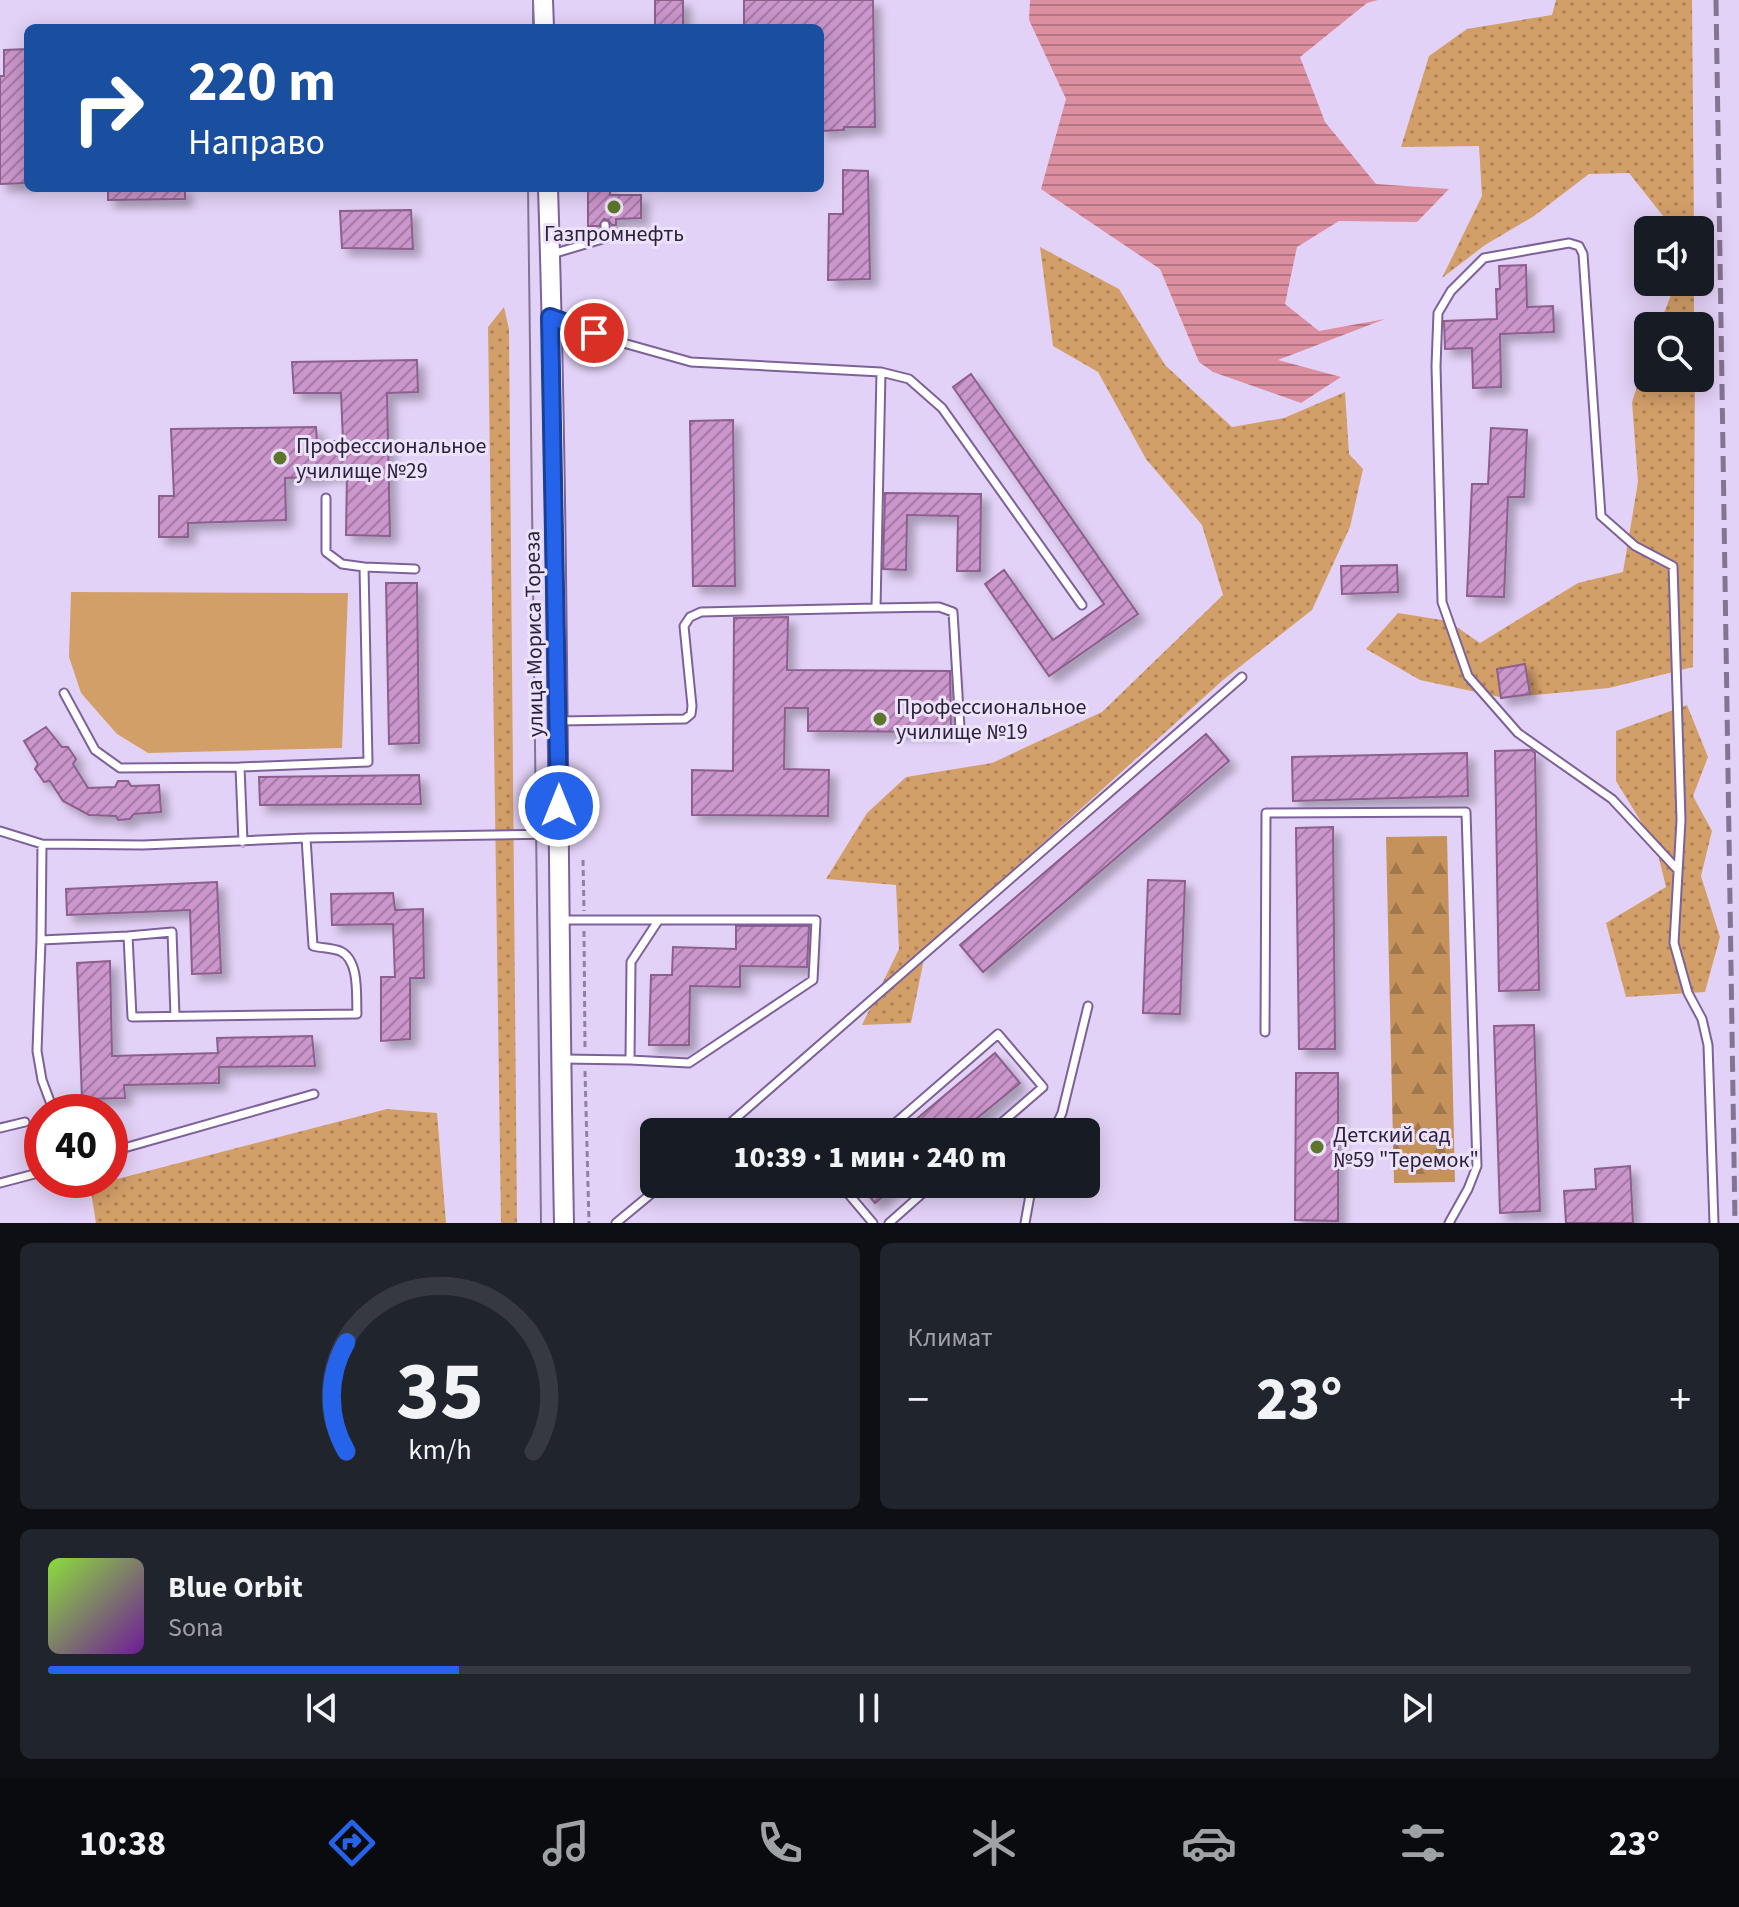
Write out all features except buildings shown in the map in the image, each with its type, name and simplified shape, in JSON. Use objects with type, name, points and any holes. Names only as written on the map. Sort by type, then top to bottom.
[{"type":"street","points":[[543,0],[544,24]]},
{"type":"street","name":"улица Мориса Тореза","points":[[548,192],[559,721],[564,1223]]},
{"type":"lane","points":[[550,255],[606,238],[605,225]]},
{"type":"lane","points":[[1676,868],[1612,799],[1518,733],[1468,676],[1442,602],[1436,366],[1438,313],[1451,291],[1484,258],[1569,243],[1579,246],[1583,254],[1601,516],[1635,546],[1673,566],[1681,820],[1674,943],[1688,993],[1702,1019],[1708,1045],[1714,1223]]},
{"type":"lane","points":[[550,317],[616,341],[691,362],[881,372],[909,379],[942,408],[1082,605]]},
{"type":"lane","points":[[876,608],[881,372]]},
{"type":"lane","points":[[326,498],[326,552],[342,564],[415,569]]},
{"type":"lane","points":[[64,693],[95,750],[120,768],[368,762],[364,567]]},
{"type":"lane","points":[[559,721],[685,719],[691,714],[692,706],[684,626],[690,617],[701,612],[939,607],[953,612],[960,728]]},
{"type":"lane","points":[[736,1118],[1242,677]]},
{"type":"lane","points":[[240,767],[243,842]]},
{"type":"lane","points":[[1265,1032],[1266,813],[1466,812],[1477,1166],[1449,1223]]},
{"type":"lane","points":[[0,831],[42,844],[143,845],[306,838],[559,834]]},
{"type":"lane","points":[[128,936],[132,1017],[357,1014],[355,974],[350,960],[342,952],[313,946],[306,838]]},
{"type":"lane","points":[[42,844],[37,1051],[47,1094]]},
{"type":"lane","points":[[559,920],[816,920],[813,980],[689,1063],[561,1059]]},
{"type":"lane","points":[[630,1060],[631,962],[658,921]]},
{"type":"lane","points":[[41,940],[172,932],[175,1016]]},
{"type":"lane","points":[[1060,1118],[1088,1006]]},
{"type":"lane","points":[[901,1118],[998,1034],[1043,1087],[1007,1118]]},
{"type":"lane","points":[[128,1147],[314,1094]]},
{"type":"lane","points":[[0,1128],[24,1122]]},
{"type":"lane","points":[[0,1183],[24,1177]]},
{"type":"lane","points":[[616,1223],[646,1198]]},
{"type":"lane","points":[[852,1198],[873,1223]]},
{"type":"lane","points":[[889,1223],[917,1198]]},
{"type":"lane","points":[[1025,1223],[1029,1198]]},
{"type":"path","points":[[583,860],[589,1223]]},
{"type":"shaded area","points":[[1030,0],[1378,0],[1367,3],[1300,57],[1325,122],[1376,184],[1449,189],[1417,222],[1339,221],[1297,247],[1285,304],[1319,331],[1385,319],[1278,360],[1341,377],[1301,403],[1213,372],[1199,362],[1160,269],[1041,189],[1066,99],[1029,20]]},
{"type":"shaded area","points":[[1556,0],[1692,0],[1694,216],[1663,216],[1629,173],[1589,174],[1534,216],[1485,245],[1442,278],[1482,196],[1479,146],[1401,147],[1429,56],[1467,29],[1552,15]]},
{"type":"shaded area","points":[[1040,247],[1119,289],[1165,365],[1232,427],[1284,418],[1345,392],[1349,454],[1363,469],[1350,527],[1312,610],[1223,680],[926,949],[911,1023],[862,1025],[899,949],[896,885],[826,879],[867,813],[906,777],[992,763],[1102,712],[1223,595],[1202,525],[1146,459],[1098,372],[1053,346]]},
{"type":"shaded area","points":[[1671,296],[1694,296],[1694,312],[1664,312]]},
{"type":"shaded area","points":[[504,307],[509,329],[517,1223],[501,1223],[488,327]]},
{"type":"shaded area","points":[[1635,392],[1695,392],[1693,667],[1609,688],[1504,698],[1420,680],[1366,649],[1398,613],[1448,621],[1480,643],[1578,583],[1623,572],[1638,482],[1632,402]]},
{"type":"shaded area","points":[[71,592],[348,593],[342,748],[148,753],[117,734],[81,693],[69,657]]},
{"type":"shaded area","points":[[1687,705],[1708,757],[1693,796],[1712,831],[1701,876],[1720,937],[1705,992],[1626,997],[1606,923],[1666,887],[1656,846],[1616,781],[1616,731]]},
{"type":"shaded area","points":[[387,1109],[437,1113],[446,1223],[96,1223],[92,1198],[128,1198],[128,1176]]},
{"type":"green space","points":[[1447,836],[1455,1182],[1394,1183],[1386,837]]},
{"type":"tram line","points":[[533,0],[533,24]]},
{"type":"tram line","points":[[528,192],[541,1223]]},
{"type":"railway","points":[[1716,0],[1735,1223]]},
{"type":"place","name":"Газпромнефть","points":[[614,207]]},
{"type":"place","name":"Профессиональное училище №29","points":[[280,458]]},
{"type":"place","name":"Профессиональное училище №19","points":[[880,719]]},
{"type":"place","name":"Детский сад №59 \"Теремок\"","points":[[1317,1147]]},
{"type":"route","points":[[559,806],[550,317],[594,333]]}]
